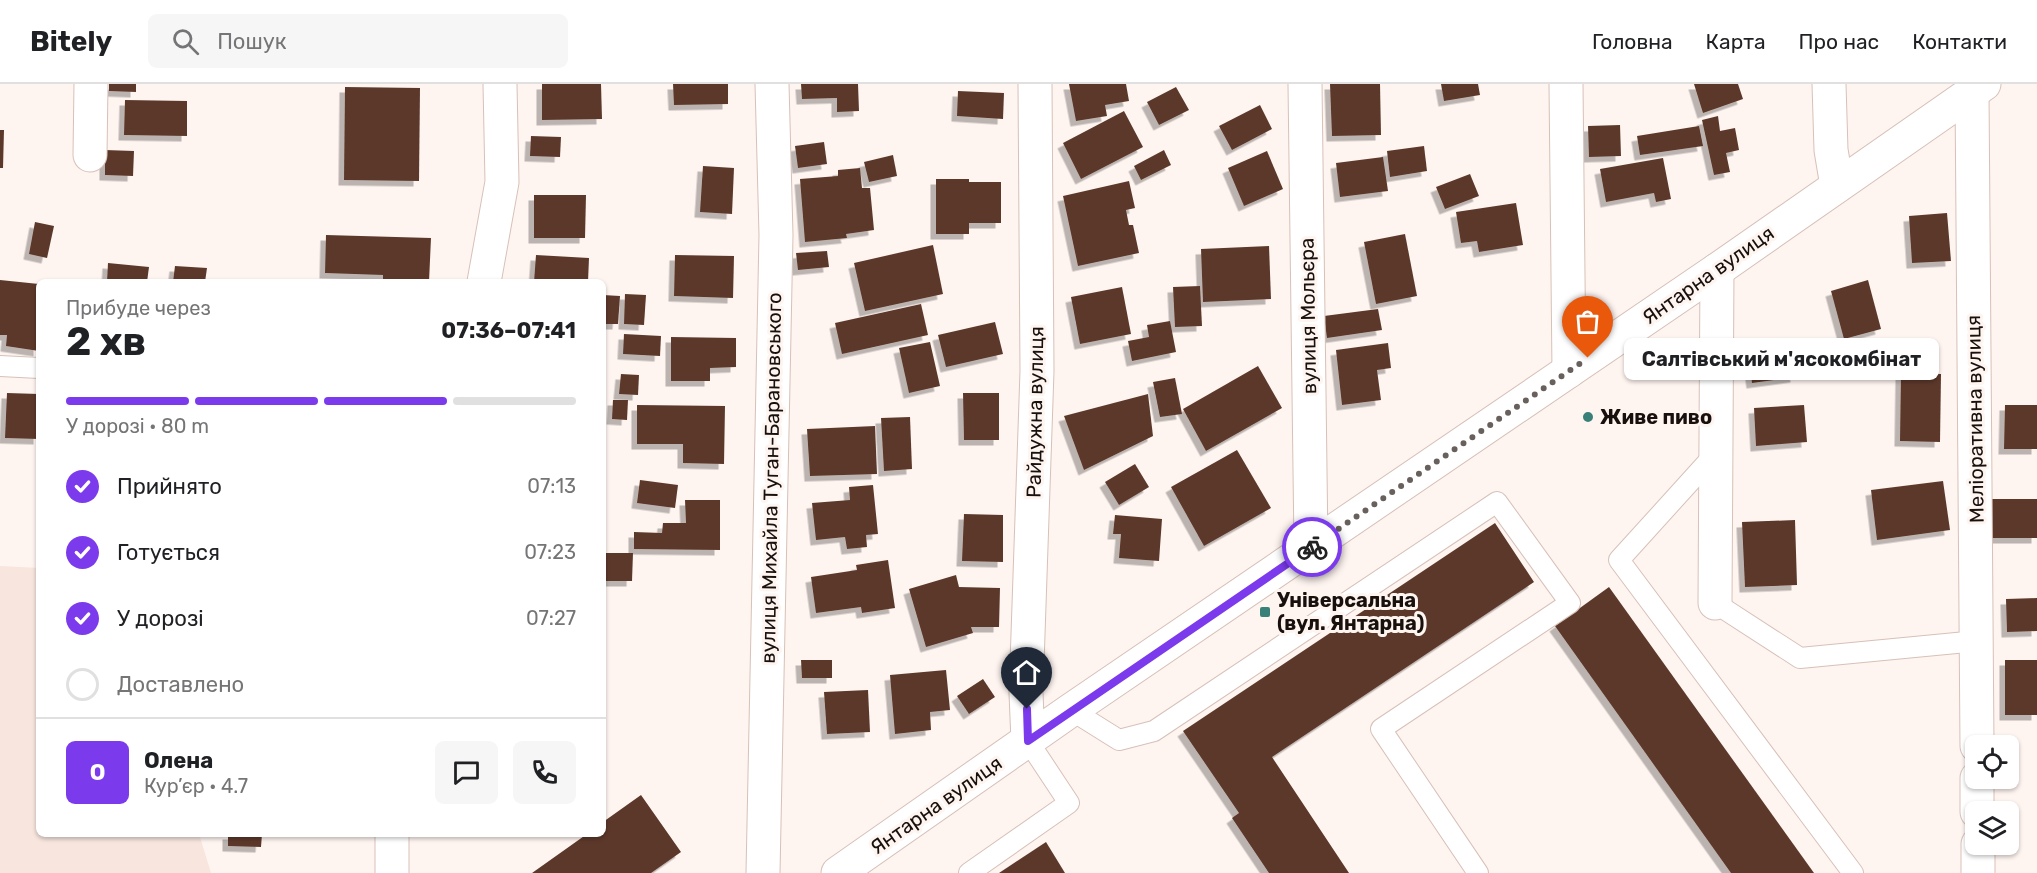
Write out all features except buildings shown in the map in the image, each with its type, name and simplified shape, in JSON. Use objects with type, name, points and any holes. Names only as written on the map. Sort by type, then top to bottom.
[{"type":"street","points":[[90,155],[91,84]]},
{"type":"street","points":[[485,279],[502,182],[500,84]]},
{"type":"street","name":"вулиця Михайла Туган-Барановського","points":[[763,873],[776,235],[771,84]]},
{"type":"street","name":"Райдужна вулиця","points":[[1028,741],[1026,693],[1037,371],[1035,84]]},
{"type":"street","name":"вулиця Мольєра","points":[[1305,84],[1311,547]]},
{"type":"street","points":[[1566,84],[1569,371]]},
{"type":"street","points":[[1829,84],[1831,150],[1837,186]]},
{"type":"street","name":"Янтарна вулиця","points":[[838,873],[1071,710],[1717,270],[1978,88]]},
{"type":"street","name":"Меліоративна вулиця","points":[[1977,735],[1978,88]]},
{"type":"street","points":[[1715,603],[1717,270]]},
{"type":"street","points":[[392,837],[392,873]]},
{"type":"street","points":[[1977,855],[1978,873]]},
{"type":"lane","points":[[0,366],[36,368]]},
{"type":"lane","points":[[1716,453],[1619,560],[1853,873]]},
{"type":"lane","points":[[1071,710],[1119,740],[1154,731],[1497,502],[1570,603],[1381,729],[1478,873]]},
{"type":"lane","points":[[1715,603],[1800,658],[1977,641]]},
{"type":"lane","points":[[969,873],[1068,803],[1028,741]]},
{"type":"shaded area","points":[[0,566],[36,568],[36,837],[200,837],[211,873],[0,873]]},
{"type":"way so far","points":[[1312,547],[1588,358]]},
{"type":"place","name":"Салтівський м'ясокомбінат","points":[[1588,358]]},
{"type":"place","name":"Живе пиво","points":[[1588,417]]},
{"type":"place","name":"Універсальна (вул. Янтарна)","points":[[1265,612]]},
{"type":"route","points":[[1027,709],[1028,741],[1312,547]]}]
